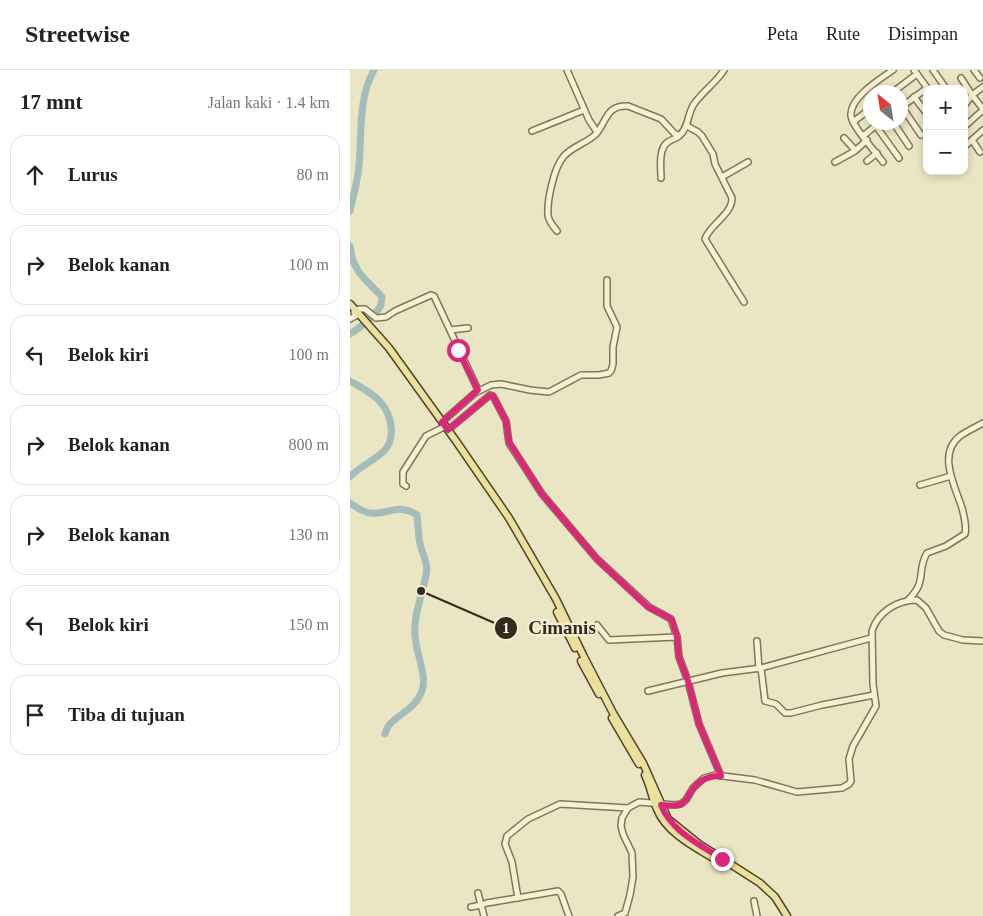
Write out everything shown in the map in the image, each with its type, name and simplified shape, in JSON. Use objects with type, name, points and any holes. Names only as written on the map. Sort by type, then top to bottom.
[{"type":"main road","points":[[350,304],[370,327],[444,427],[518,540],[549,595],[588,675],[647,779],[663,819],[690,844],[759,887],[771,898],[782,916]]},
{"type":"main road","points":[[658,804],[672,824],[768,890],[775,897],[787,916]]},
{"type":"street","points":[[567,70],[584,110],[597,132]]},
{"type":"street","points":[[661,178],[661,157],[664,147],[668,142],[683,133],[694,105],[724,70]]},
{"type":"street","points":[[883,162],[853,122],[851,112],[859,97],[867,89],[893,70]]},
{"type":"street","points":[[934,70],[944,85]]},
{"type":"street","points":[[974,70],[982,79]]},
{"type":"street","points":[[901,85],[916,72],[925,85]]},
{"type":"street","points":[[961,78],[983,110],[968,123]]},
{"type":"street","points":[[968,100],[983,87]]},
{"type":"street","points":[[908,102],[923,91]]},
{"type":"street","points":[[914,97],[923,109]]},
{"type":"street","points":[[557,232],[548,216],[551,192],[557,169],[564,156],[597,132],[608,112],[625,105],[661,119],[679,136]]},
{"type":"street","points":[[532,131],[584,110]]},
{"type":"street","points":[[853,122],[863,114]]},
{"type":"street","points":[[908,116],[921,134]]},
{"type":"street","points":[[687,126],[702,136],[713,154],[715,164],[733,201],[722,219],[706,235],[705,239],[744,302]]},
{"type":"street","points":[[835,162],[855,150],[872,130]]},
{"type":"street","points":[[882,130],[899,158]]},
{"type":"street","points":[[898,130],[909,146]]},
{"type":"street","points":[[968,144],[983,130]]},
{"type":"street","points":[[844,138],[855,150]]},
{"type":"street","points":[[972,140],[980,152]]},
{"type":"street","points":[[867,161],[876,153]]},
{"type":"street","points":[[722,177],[748,162]]},
{"type":"street","points":[[444,427],[478,390],[491,385],[501,384],[549,392],[581,375],[609,373],[612,370],[613,347],[617,327],[608,306],[607,280]]},
{"type":"street","points":[[350,319],[362,308],[369,311],[376,318],[386,317],[394,311],[431,295],[434,296],[478,390]]},
{"type":"street","points":[[450,330],[468,328]]},
{"type":"street","points":[[406,486],[402,484],[403,472],[427,435],[444,427],[490,395],[493,396],[506,421],[509,442],[542,494],[597,559],[648,607],[671,619],[677,637],[679,657],[688,681],[699,724],[721,776]]},
{"type":"street","points":[[908,600],[921,582],[922,567],[927,553],[957,540],[966,532],[964,517],[948,459],[950,449],[959,437],[983,422]]},
{"type":"street","points":[[920,485],[952,476]]},
{"type":"street","points":[[618,916],[625,915],[632,877],[632,853],[623,834],[622,826],[622,818],[628,808],[639,802],[681,804],[686,800],[693,788],[704,778],[721,776],[755,780],[797,792],[845,786],[851,781],[849,759],[853,746],[876,706],[871,638],[874,625],[880,616],[896,604],[908,600],[917,600],[926,608],[939,631],[944,635],[963,640],[983,641]]},
{"type":"street","points":[[597,625],[610,640],[677,637]]},
{"type":"street","points":[[648,691],[722,673],[760,668],[871,638]]},
{"type":"street","points":[[757,640],[766,702],[776,704],[785,713],[791,714],[822,705],[874,695]]},
{"type":"street","points":[[518,898],[512,862],[505,844],[507,836],[528,819],[560,804],[628,808]]},
{"type":"street","points":[[470,907],[558,891],[562,894],[569,916]]},
{"type":"street","points":[[478,893],[484,916]]},
{"type":"street","points":[[754,901],[757,916]]},
{"type":"waterway","points":[[350,211],[357,183],[365,92],[374,70]]},
{"type":"waterway","points":[[350,246],[357,269],[382,297],[381,305],[376,313],[350,334]]},
{"type":"waterway","points":[[350,381],[379,400],[388,415],[391,428],[390,440],[384,451],[350,477]]},
{"type":"waterway","points":[[350,503],[368,513],[404,509],[417,515],[420,543],[427,570],[415,626],[416,643],[423,674],[422,691],[416,702],[390,724],[385,734]]},
{"type":"place","name":"Cimanis","points":[[421,591]]},
{"type":"route","points":[[458,350],[478,390],[442,422],[448,430],[492,395],[506,421],[508,439],[513,452],[542,494],[597,559],[648,607],[672,620],[677,637],[679,657],[688,681],[699,724],[721,776],[715,775],[704,778],[693,788],[686,800],[681,804],[661,805],[672,824],[722,859]]}]
